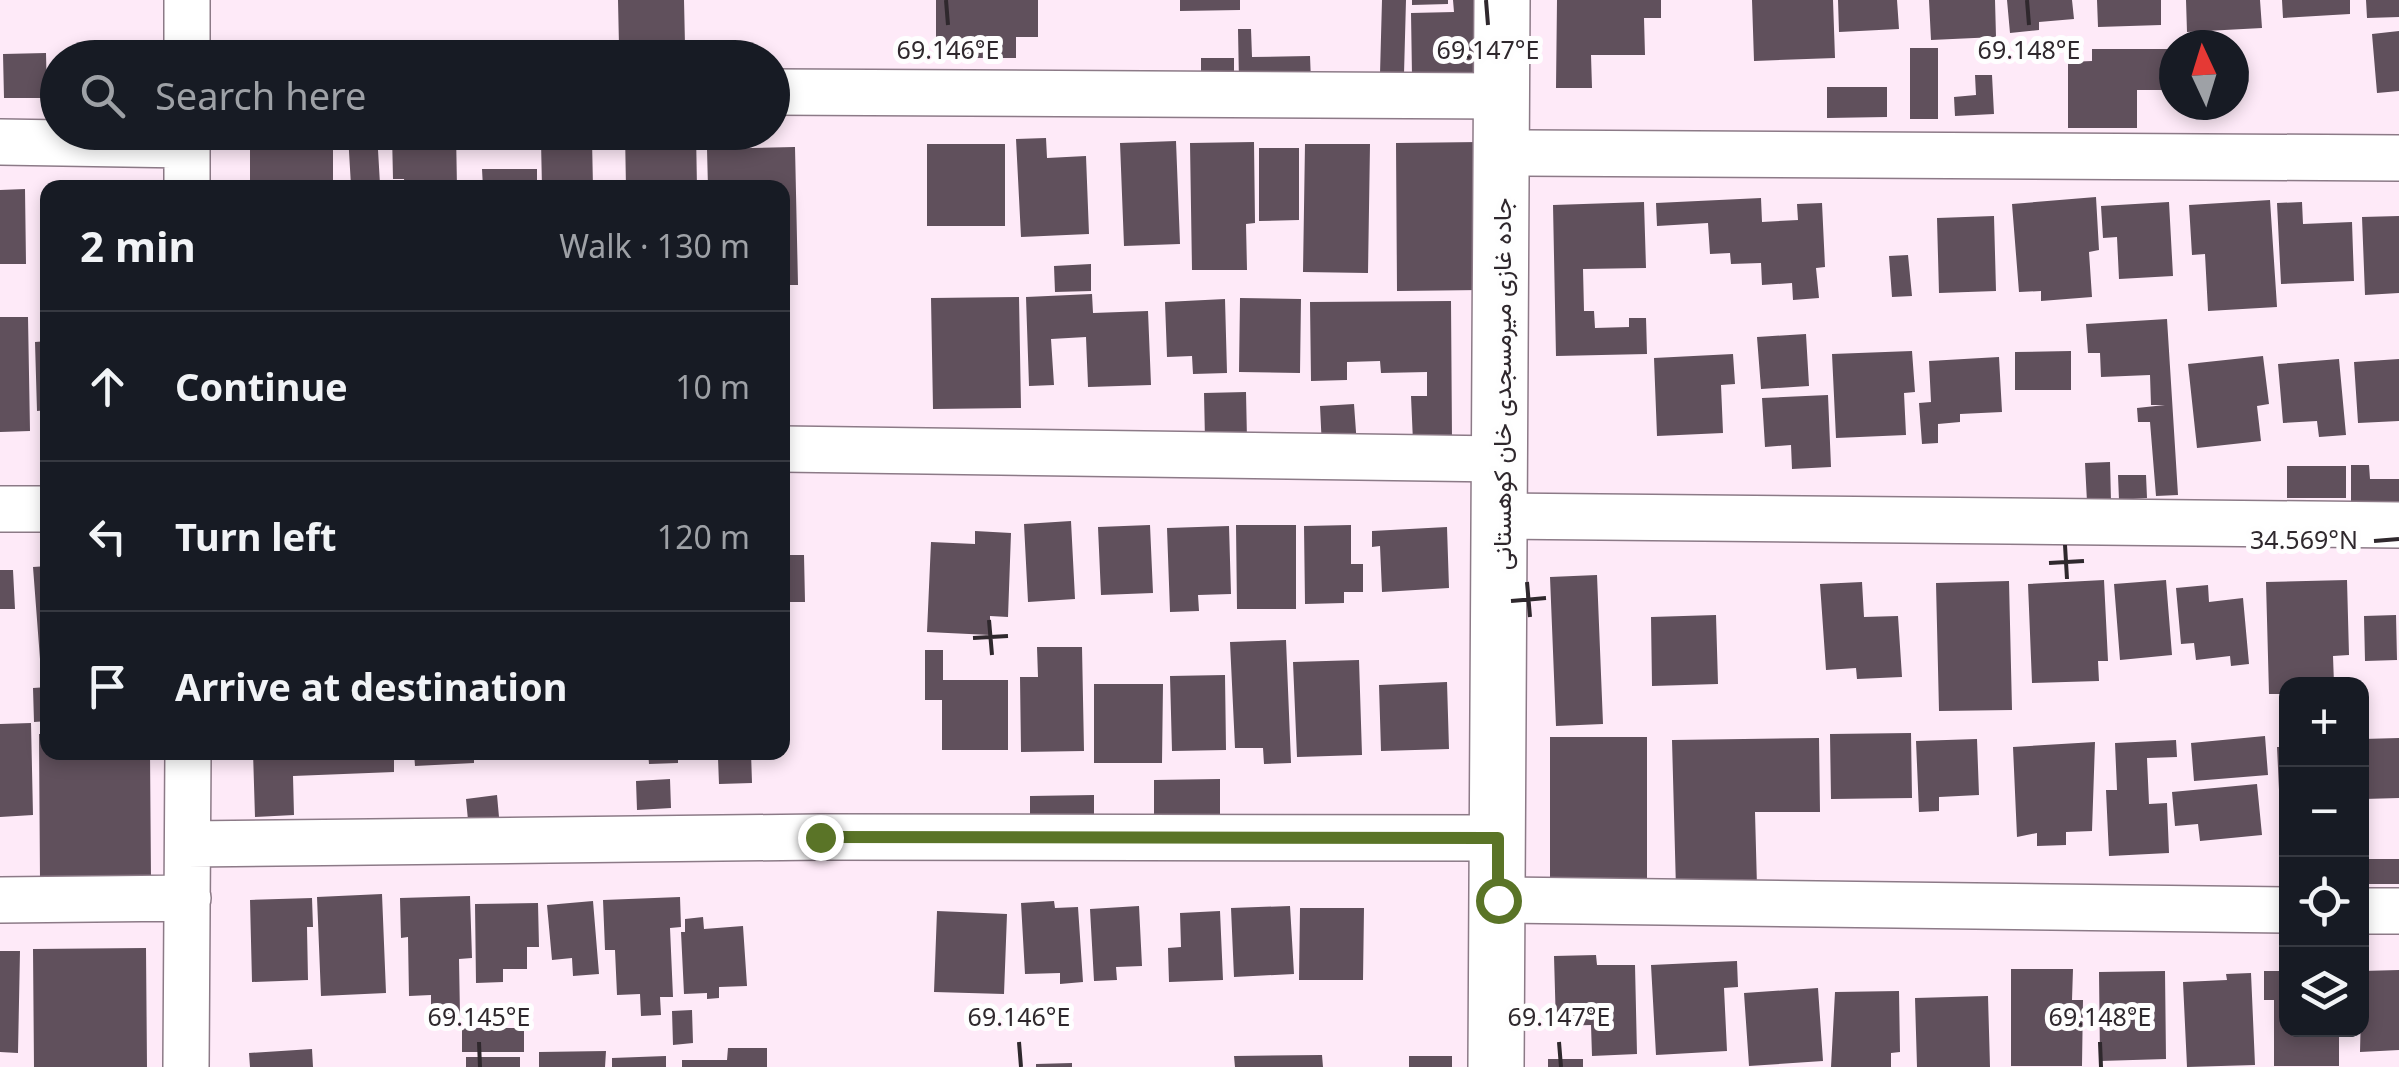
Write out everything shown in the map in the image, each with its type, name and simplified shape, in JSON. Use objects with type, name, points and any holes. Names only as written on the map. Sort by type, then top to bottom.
[{"type":"main road","name":"جاده غازی میرمسجدی خان کوهستانی","points":[[1496,1067],[1502,0]]},
{"type":"street","points":[[187,0],[187,40]]},
{"type":"street","points":[[790,92],[1501,96]]},
{"type":"street","points":[[0,142],[40,145]]},
{"type":"street","points":[[115,150],[187,155]]},
{"type":"street","points":[[1502,153],[2399,158]]},
{"type":"street","points":[[790,448],[1500,459]]},
{"type":"street","points":[[0,509],[40,509]]},
{"type":"street","points":[[1500,516],[2399,525]]},
{"type":"street","points":[[186,1067],[188,760]]},
{"type":"street","points":[[188,844],[800,837],[1498,838]]},
{"type":"street","points":[[0,900],[188,898]]},
{"type":"street","points":[[1498,900],[2279,910]]},
{"type":"street","points":[[2369,911],[2399,911]]},
{"type":"building","points":[[618,0],[684,0],[685,40],[619,40]]},
{"type":"building","points":[[936,0],[1038,0],[1038,37],[1016,37],[1016,58],[936,58]]},
{"type":"building","points":[[1180,0],[1240,0],[1240,10],[1180,11]]},
{"type":"building","points":[[1382,0],[1406,0],[1404,74],[1380,74]]},
{"type":"building","points":[[1412,0],[1448,0],[1448,4],[1412,5]]},
{"type":"building","points":[[1453,0],[1489,0],[1491,75],[1412,76],[1411,13],[1454,12]]},
{"type":"building","points":[[1557,0],[1661,0],[1661,18],[1644,18],[1645,55],[1591,55],[1592,88],[1556,88]]},
{"type":"building","points":[[1752,0],[1833,0],[1835,58],[1754,61]]},
{"type":"building","points":[[1838,0],[1897,0],[1899,29],[1839,32]]},
{"type":"building","points":[[1929,0],[1995,0],[1996,37],[1931,40]]},
{"type":"building","points":[[2007,0],[2072,0],[2074,19],[2039,22],[2039,30],[2010,33]]},
{"type":"building","points":[[2097,0],[2161,0],[2161,25],[2098,27]]},
{"type":"building","points":[[2186,0],[2260,0],[2262,28],[2187,30]]},
{"type":"building","points":[[2282,0],[2350,0],[2350,14],[2283,18]]},
{"type":"building","points":[[2366,0],[2399,0],[2399,17],[2367,18]]},
{"type":"building","points":[[1238,29],[1251,29],[1252,57],[1310,56],[1311,81],[1239,82]]},
{"type":"building","points":[[2399,31],[2399,91],[2377,93],[2372,34]]},
{"type":"building","points":[[1910,48],[1938,48],[1938,119],[1910,119]]},
{"type":"building","points":[[2092,49],[2159,49],[2159,90],[2137,90],[2137,128],[2068,128],[2068,62],[2092,61]]},
{"type":"building","points":[[40,53],[40,98],[4,98],[3,54]]},
{"type":"building","points":[[1201,58],[1234,58],[1234,81],[1201,81]]},
{"type":"building","points":[[1975,75],[1992,75],[1994,114],[1955,116],[1954,97],[1976,95]]},
{"type":"building","points":[[1827,87],[1887,87],[1887,117],[1827,118]]},
{"type":"building","points":[[1046,138],[1047,158],[1086,156],[1089,234],[1021,237],[1016,139]]},
{"type":"building","points":[[1176,141],[1180,244],[1124,246],[1120,143]]},
{"type":"building","points":[[1254,142],[1255,223],[1246,224],[1247,270],[1192,270],[1190,143]]},
{"type":"building","points":[[1480,142],[1481,290],[1397,291],[1396,143]]},
{"type":"building","points":[[927,144],[1005,144],[1005,226],[927,226]]},
{"type":"building","points":[[1305,144],[1370,144],[1368,273],[1303,272]]},
{"type":"building","points":[[795,147],[798,285],[790,285],[790,180],[708,180],[707,150]]},
{"type":"building","points":[[1259,148],[1299,148],[1299,220],[1259,221]]},
{"type":"building","points":[[250,150],[333,150],[333,180],[250,180]]},
{"type":"building","points":[[349,150],[378,150],[380,180],[351,180]]},
{"type":"building","points":[[392,150],[456,150],[457,180],[393,179]]},
{"type":"building","points":[[541,150],[592,150],[593,180],[542,180]]},
{"type":"building","points":[[625,150],[696,150],[697,180],[626,180]]},
{"type":"building","points":[[482,169],[537,169],[537,180],[483,180]]},
{"type":"building","points":[[25,189],[26,264],[0,264],[0,190]]},
{"type":"building","points":[[2096,197],[2099,250],[2089,252],[2092,297],[2041,301],[2041,291],[2019,292],[2012,204]]},
{"type":"building","points":[[1761,198],[1762,222],[1798,220],[1797,204],[1822,203],[1825,267],[1816,268],[1819,298],[1793,300],[1792,283],[1762,285],[1761,263],[1731,264],[1730,253],[1710,254],[1708,223],[1657,226],[1656,203]]},
{"type":"building","points":[[2270,200],[2277,307],[2208,311],[2205,254],[2192,255],[2189,205]]},
{"type":"building","points":[[1644,202],[1646,268],[1583,269],[1584,311],[1594,311],[1595,328],[1629,327],[1629,318],[1646,318],[1647,354],[1556,356],[1553,205]]},
{"type":"building","points":[[2169,202],[2173,276],[2119,279],[2117,237],[2103,238],[2101,206]]},
{"type":"building","points":[[2302,202],[2303,224],[2352,222],[2354,281],[2281,284],[2277,203]]},
{"type":"building","points":[[1994,216],[1996,291],[1939,293],[1937,218]]},
{"type":"building","points":[[2399,216],[2399,293],[2365,295],[2362,217]]},
{"type":"building","points":[[1908,255],[1912,296],[1892,297],[1889,256]]},
{"type":"building","points":[[1091,264],[1091,291],[1055,292],[1054,266]]},
{"type":"building","points":[[1092,294],[1093,313],[1148,311],[1151,385],[1088,387],[1086,337],[1051,339],[1054,385],[1029,386],[1026,297]]},
{"type":"building","points":[[1019,297],[1021,408],[933,409],[931,298]]},
{"type":"building","points":[[1240,298],[1301,299],[1300,373],[1239,372]]},
{"type":"building","points":[[1225,299],[1227,373],[1193,374],[1192,356],[1167,357],[1165,302]]},
{"type":"building","points":[[1451,301],[1452,441],[1413,442],[1411,396],[1427,396],[1427,372],[1381,373],[1380,361],[1347,362],[1347,380],[1311,381],[1310,302]]},
{"type":"building","points":[[0,317],[28,317],[30,431],[0,432]]},
{"type":"building","points":[[2167,319],[2178,495],[2156,496],[2150,422],[2138,422],[2137,408],[2165,405],[2151,405],[2150,375],[2101,377],[2100,353],[2088,353],[2086,324]]},
{"type":"building","points":[[1806,334],[1809,386],[1761,389],[1757,337]]},
{"type":"building","points":[[35,342],[40,342],[37,411]]},
{"type":"building","points":[[1912,351],[1915,392],[1904,393],[1906,435],[1836,438],[1832,354]]},
{"type":"building","points":[[2071,351],[2071,390],[2015,390],[2015,352]]},
{"type":"building","points":[[1733,354],[1735,384],[1721,385],[1723,433],[1657,436],[1654,358]]},
{"type":"building","points":[[2263,356],[2269,404],[2257,406],[2261,441],[2197,448],[2188,364]]},
{"type":"building","points":[[1999,357],[2002,412],[1960,414],[1960,422],[1938,424],[1938,443],[1922,444],[1919,403],[1931,402],[1929,361]]},
{"type":"building","points":[[2339,359],[2346,435],[2319,437],[2317,421],[2283,423],[2278,364]]},
{"type":"building","points":[[2399,359],[2399,421],[2358,423],[2354,362]]},
{"type":"building","points":[[1246,392],[1247,440],[1205,440],[1204,393]]},
{"type":"building","points":[[1828,395],[1831,467],[1792,469],[1791,445],[1765,447],[1762,398]]},
{"type":"building","points":[[1354,404],[1357,446],[1322,448],[1320,406]]},
{"type":"building","points":[[2110,462],[2111,501],[2087,502],[2085,463]]},
{"type":"building","points":[[2351,465],[2369,465],[2370,479],[2399,479],[2399,502],[2351,502]]},
{"type":"building","points":[[2287,466],[2346,466],[2346,498],[2287,498]]},
{"type":"building","points":[[2118,475],[2146,475],[2147,498],[2119,500]]},
{"type":"building","points":[[1071,521],[1075,599],[1028,602],[1024,524]]},
{"type":"building","points":[[1150,525],[1153,593],[1101,595],[1098,527]]},
{"type":"building","points":[[1236,525],[1296,525],[1296,609],[1237,609]]},
{"type":"building","points":[[1351,525],[1351,564],[1363,564],[1363,592],[1344,592],[1344,603],[1305,604],[1304,526]]},
{"type":"building","points":[[1229,526],[1231,594],[1198,595],[1199,611],[1170,612],[1167,528]]},
{"type":"building","points":[[1447,527],[1449,588],[1382,592],[1380,546],[1372,547],[1372,531]]},
{"type":"building","points":[[975,531],[1011,533],[1008,617],[990,616],[990,635],[927,632],[931,542],[975,544]]},
{"type":"building","points":[[790,555],[804,555],[805,602],[790,602]]},
{"type":"building","points":[[33,567],[40,567],[40,659]]},
{"type":"building","points":[[0,570],[13,570],[15,609],[0,609]]},
{"type":"building","points":[[1597,575],[1603,724],[1556,726],[1550,577]]},
{"type":"building","points":[[2104,580],[2108,661],[2098,661],[2099,681],[2032,683],[2028,584]]},
{"type":"building","points":[[2166,580],[2172,655],[2120,660],[2114,584]]},
{"type":"building","points":[[2347,580],[2349,655],[2333,656],[2334,677],[2279,677],[2279,694],[2269,694],[2266,582]]},
{"type":"building","points":[[2009,581],[2012,710],[1939,711],[1936,583]]},
{"type":"building","points":[[1862,582],[1864,617],[1898,616],[1902,677],[1857,679],[1856,668],[1826,670],[1820,584]]},
{"type":"building","points":[[2208,585],[2209,602],[2243,598],[2249,664],[2231,666],[2230,656],[2196,660],[2194,643],[2181,644],[2176,588]]},
{"type":"building","points":[[1716,615],[1718,684],[1652,686],[1651,617]]},
{"type":"building","points":[[2396,615],[2397,660],[2365,661],[2364,616]]},
{"type":"building","points":[[1286,640],[1291,763],[1264,764],[1263,748],[1235,748],[1230,642]]},
{"type":"building","points":[[1037,647],[1082,647],[1084,751],[1021,752],[1020,677],[1038,677]]},
{"type":"building","points":[[925,650],[943,650],[943,680],[1008,680],[1008,750],[942,750],[942,700],[925,700]]},
{"type":"building","points":[[1359,660],[1362,755],[1297,757],[1293,662]]},
{"type":"building","points":[[1225,675],[1226,750],[1172,751],[1170,676]]},
{"type":"building","points":[[1447,682],[1449,749],[1381,751],[1379,685]]},
{"type":"building","points":[[1094,684],[1163,684],[1162,763],[1094,763]]},
{"type":"building","points":[[33,688],[40,688],[40,722],[34,722]]},
{"type":"building","points":[[31,723],[33,815],[0,817],[0,724]]},
{"type":"building","points":[[1911,733],[1912,798],[1831,799],[1830,734]]},
{"type":"building","points":[[39,734],[40,760],[150,760],[151,880],[40,881]]},
{"type":"building","points":[[2265,736],[2268,775],[2194,781],[2191,743]]},
{"type":"building","points":[[1550,737],[1647,737],[1647,887],[1550,887]]},
{"type":"building","points":[[1819,738],[1820,812],[1755,812],[1757,887],[1676,889],[1672,740]]},
{"type":"building","points":[[2399,738],[2399,798],[2369,799],[2369,739]]},
{"type":"building","points":[[1977,739],[1979,795],[1939,797],[1939,811],[1919,812],[1916,741]]},
{"type":"building","points":[[2176,740],[2177,757],[2147,758],[2149,804],[2167,803],[2169,853],[2109,856],[2106,790],[2117,790],[2115,743]]},
{"type":"building","points":[[2095,742],[2092,831],[2066,832],[2066,845],[2037,846],[2037,833],[2017,837],[2013,747]]},
{"type":"building","points":[[253,760],[394,760],[394,772],[293,776],[294,815],[255,817]]},
{"type":"building","points":[[415,760],[474,760],[474,763],[415,766]]},
{"type":"building","points":[[649,760],[678,760],[678,763],[649,764]]},
{"type":"building","points":[[718,760],[751,760],[752,783],[719,784]]},
{"type":"building","points":[[670,779],[671,808],[637,810],[636,781]]},
{"type":"building","points":[[1220,779],[1220,821],[1154,822],[1154,780]]},
{"type":"building","points":[[2257,784],[2262,835],[2200,841],[2198,824],[2175,826],[2172,792]]},
{"type":"building","points":[[497,795],[499,817],[468,820],[466,799]]},
{"type":"building","points":[[1094,795],[1094,815],[1030,816],[1030,796]]},
{"type":"building","points":[[2369,859],[2399,859],[2399,884],[2369,884]]},
{"type":"building","points":[[382,894],[386,993],[321,996],[317,897]]},
{"type":"building","points":[[470,896],[472,958],[459,959],[460,1016],[431,1017],[431,995],[409,996],[408,937],[401,938],[400,898]]},
{"type":"building","points":[[680,897],[681,927],[670,928],[673,997],[660,997],[661,1015],[641,1016],[640,994],[617,995],[615,950],[605,950],[603,900]]},
{"type":"building","points":[[312,898],[313,927],[307,927],[308,980],[252,982],[250,900]]},
{"type":"building","points":[[593,901],[599,974],[573,976],[572,958],[552,960],[547,905]]},
{"type":"building","points":[[1054,901],[1055,908],[1078,907],[1083,982],[1060,984],[1060,973],[1025,974],[1021,903]]},
{"type":"building","points":[[538,903],[539,947],[527,947],[527,969],[503,969],[503,982],[476,983],[475,904]]},
{"type":"building","points":[[1139,906],[1142,966],[1116,967],[1117,980],[1094,981],[1090,909]]},
{"type":"building","points":[[1290,906],[1294,974],[1234,977],[1231,908]]},
{"type":"building","points":[[1300,908],[1364,908],[1363,980],[1299,980]]},
{"type":"building","points":[[937,911],[1007,914],[1004,994],[934,992]]},
{"type":"building","points":[[1220,911],[1223,980],[1169,982],[1168,948],[1181,947],[1180,913]]},
{"type":"building","points":[[703,917],[704,929],[743,926],[747,986],[719,987],[719,998],[707,999],[707,993],[684,994],[681,932],[685,932],[685,919]]},
{"type":"building","points":[[146,948],[147,1067],[34,1067],[33,949]]},
{"type":"building","points":[[0,951],[20,951],[18,1053],[0,1052]]},
{"type":"building","points":[[1596,955],[1597,965],[1635,965],[1637,1054],[1592,1056],[1591,1025],[1556,1026],[1554,956]]},
{"type":"building","points":[[1737,961],[1738,987],[1724,988],[1727,1051],[1656,1055],[1651,965]]},
{"type":"building","points":[[2011,969],[2073,969],[2072,1000],[2083,1000],[2082,1066],[2011,1066]]},
{"type":"building","points":[[2399,970],[2399,1050],[2360,1052],[2360,1037],[2369,1037],[2369,971]]},
{"type":"building","points":[[2165,971],[2166,1059],[2100,1061],[2099,972]]},
{"type":"building","points":[[2264,971],[2279,971],[2279,1037],[2339,1037],[2339,1066],[2274,1066],[2274,1000],[2264,1000]]},
{"type":"building","points":[[2251,973],[2255,1065],[2187,1067],[2183,982],[2227,980],[2226,974]]},
{"type":"building","points":[[1818,988],[1823,1061],[1749,1066],[1744,993]]},
{"type":"building","points":[[1899,991],[1900,1052],[1891,1053],[1891,1067],[1831,1067],[1835,992]]},
{"type":"building","points":[[1988,996],[1990,1067],[1917,1067],[1915,998]]},
{"type":"building","points":[[692,1010],[693,1043],[673,1045],[672,1011]]},
{"type":"building","points":[[462,1028],[524,1028],[524,1052],[462,1052]]},
{"type":"building","points":[[728,1048],[767,1048],[767,1067],[682,1067],[682,1060],[727,1060]]},
{"type":"building","points":[[312,1049],[313,1067],[250,1067],[249,1053]]},
{"type":"building","points":[[606,1051],[605,1067],[539,1067],[539,1052]]},
{"type":"building","points":[[1322,1055],[1323,1067],[1235,1067],[1234,1056]]},
{"type":"building","points":[[666,1056],[666,1067],[612,1067],[612,1058]]},
{"type":"building","points":[[1409,1056],[1452,1056],[1452,1067],[1409,1067]]},
{"type":"building","points":[[466,1057],[520,1057],[520,1067],[466,1067]]},
{"type":"building","points":[[1548,1059],[1583,1059],[1583,1067],[1548,1067]]},
{"type":"building","points":[[1072,1063],[1072,1067],[1036,1067],[1036,1064]]},
{"type":"route","points":[[820,837],[1498,838],[1498,900]]}]
